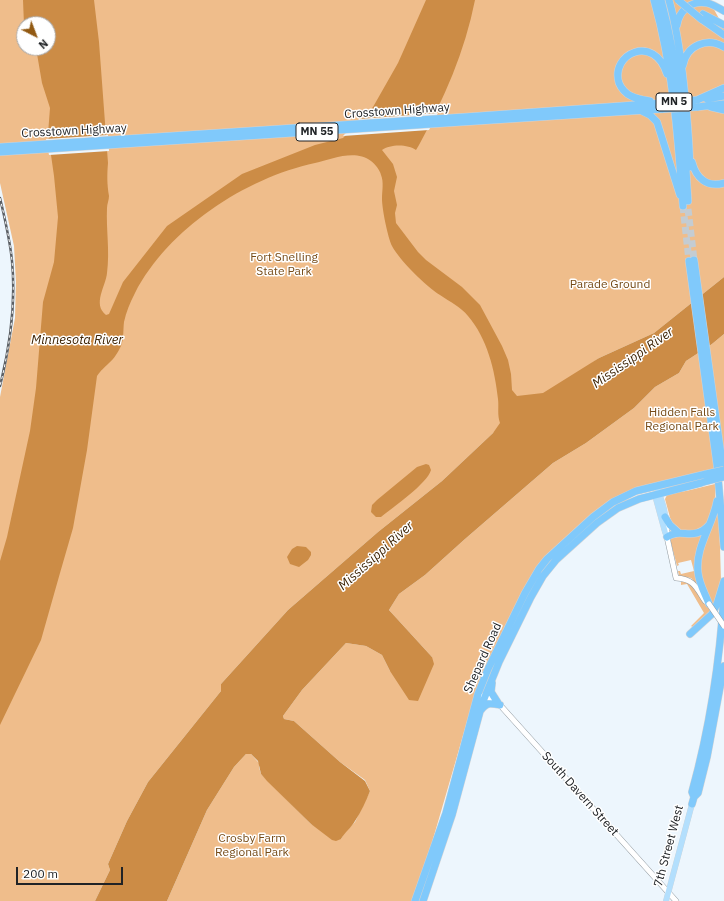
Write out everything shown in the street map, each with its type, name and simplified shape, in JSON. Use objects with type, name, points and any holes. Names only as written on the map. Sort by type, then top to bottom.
[{"type":"highway","name":"MN 5","points":[[654,0],[666,50],[686,205]]},
{"type":"highway","name":"MN 5","points":[[661,0],[670,37],[680,94],[686,205]]},
{"type":"highway","points":[[668,0],[677,33],[690,155],[690,176],[686,205]]},
{"type":"highway","points":[[678,0],[702,16],[724,35]]},
{"type":"highway","points":[[677,33],[678,18],[684,9],[692,4],[697,2],[707,3],[723,11]]},
{"type":"highway","points":[[702,16],[724,25]]},
{"type":"highway","points":[[682,69],[686,56],[696,46],[710,42],[724,47]]},
{"type":"highway","points":[[661,105],[632,96],[628,94],[621,86],[618,76],[620,67],[625,58],[634,52],[648,52],[660,59],[664,66],[673,95]]},
{"type":"highway","points":[[697,104],[724,88]]},
{"type":"highway","name":"Crosstown Highway","points":[[697,104],[724,96]]},
{"type":"highway","name":"Crosstown Highway","points":[[0,146],[635,108],[661,105],[697,104],[707,106],[724,104]]},
{"type":"highway","points":[[707,106],[724,110]]},
{"type":"highway","points":[[635,108],[650,115],[658,122],[686,205]]},
{"type":"highway","name":"MN 55","points":[[0,152],[400,127],[635,108]]},
{"type":"highway","points":[[690,155],[694,171],[700,178],[713,184],[724,183]]},
{"type":"highway","points":[[692,262],[721,466],[724,478],[705,480]]},
{"type":"highway","points":[[705,480],[721,466]]},
{"type":"highway","points":[[721,466],[720,491],[724,547]]},
{"type":"highway","name":"Shepard Road","points":[[415,901],[448,808],[488,669],[525,593],[539,569],[547,559],[603,508],[624,496],[636,491],[657,486],[705,480]]},
{"type":"highway","name":"Shepard Road","points":[[423,901],[452,815],[479,714],[481,695],[494,673],[537,585],[553,564],[608,514],[628,503],[705,480]]},
{"type":"highway","points":[[709,604],[701,585],[698,566],[702,545],[712,522],[720,491]]},
{"type":"highway","points":[[666,517],[670,525],[679,533]]},
{"type":"highway","points":[[667,537],[679,533],[698,533],[704,530],[712,522]]},
{"type":"highway","points":[[690,634],[712,614],[717,604],[724,580]]},
{"type":"highway","points":[[693,801],[692,792],[705,742],[720,650],[724,593]]},
{"type":"highway","points":[[693,801],[698,793],[707,757],[724,666]]},
{"type":"highway","points":[[494,673],[491,691],[499,704]]},
{"type":"highway","points":[[479,714],[487,704],[499,704]]},
{"type":"main road","points":[[657,486],[659,494],[662,497],[666,517]]},
{"type":"main road","points":[[659,494],[656,499],[667,537]]},
{"type":"main road","name":"7th Street West","points":[[666,901],[693,801]]},
{"type":"street","points":[[666,517],[667,537],[676,578],[692,582],[724,626]]},
{"type":"street","name":"South Davern Street","points":[[481,695],[499,704],[676,901]]},
{"type":"green space","name":"Fort Snelling State Park","points":[[0,0],[709,0],[724,28],[724,277],[654,333],[599,358],[493,433],[442,481],[378,532],[288,610],[221,684],[221,691],[148,782],[127,821],[108,864],[110,870],[95,901],[0,901],[0,397],[15,318],[16,282],[14,246],[0,183]]},
{"type":"green space","name":"Crosby Farm Regional Park","points":[[724,334],[724,467],[613,499],[540,564],[476,691],[415,901],[167,901],[207,810],[234,767],[246,754],[251,754],[259,763],[261,774],[311,824],[341,839],[344,833],[355,822],[370,791],[365,780],[340,762],[294,721],[284,719],[283,716],[302,690],[346,643],[366,646],[382,655],[390,671],[432,657],[389,610],[399,594],[425,575],[553,463],[586,443],[634,408],[655,387],[679,373],[686,361],[712,344]]},
{"type":"green space","points":[[715,484],[714,508],[710,518],[702,529],[683,532],[671,521],[665,499],[667,495]]},
{"type":"green space","points":[[717,512],[719,512],[721,582],[715,607],[708,597],[700,577],[701,551]]},
{"type":"green space","points":[[702,533],[704,535],[700,542],[700,588],[691,578],[679,576],[678,571],[680,571],[681,574],[694,571],[691,560],[678,563],[679,565],[677,566],[670,539]]},
{"type":"green space","points":[[682,581],[692,584],[711,612],[694,628],[691,626],[704,613],[687,584],[681,585]]},
{"type":"water","points":[[23,0],[94,0],[99,42],[108,163],[108,265],[100,300],[102,311],[106,315],[109,314],[123,282],[167,226],[242,174],[315,145],[343,138],[373,107],[398,63],[426,0],[475,0],[466,38],[453,74],[437,110],[416,150],[413,148],[399,146],[385,148],[382,150],[393,164],[397,177],[394,191],[397,205],[395,213],[396,223],[426,260],[462,287],[480,305],[508,360],[512,390],[517,396],[543,393],[599,358],[654,333],[724,277],[724,334],[712,344],[686,361],[679,373],[655,387],[634,408],[586,443],[553,463],[425,575],[399,594],[389,610],[432,657],[434,664],[418,701],[409,700],[390,671],[382,655],[366,646],[346,643],[302,690],[283,716],[284,719],[294,721],[340,762],[365,781],[370,791],[357,818],[341,839],[336,841],[332,840],[311,824],[261,774],[258,761],[251,754],[246,754],[234,767],[207,810],[167,901],[95,901],[110,870],[108,864],[127,821],[148,782],[221,691],[221,684],[288,610],[378,532],[442,481],[493,433],[500,423],[497,388],[489,355],[475,325],[462,310],[434,291],[407,266],[392,246],[383,209],[382,178],[376,165],[365,157],[351,155],[343,156],[289,170],[236,194],[211,210],[188,228],[167,248],[149,270],[135,293],[127,311],[121,346],[113,360],[97,376],[87,450],[73,528],[41,640],[0,725],[0,561],[7,537],[30,431],[36,388],[43,302],[54,262],[58,217],[48,134],[50,108],[42,83],[37,56],[56,56],[56,16],[24,16]]},
{"type":"water","points":[[426,464],[429,465],[431,470],[428,476],[417,488],[381,517],[376,517],[371,512],[372,505],[377,500],[417,467]]},
{"type":"water","points":[[297,546],[306,547],[311,552],[308,560],[299,567],[290,564],[287,557],[292,549]]},
{"type":"pier","points":[[438,113],[429,130],[343,136],[359,119]]},
{"type":"pier","points":[[108,135],[109,151],[49,155],[46,139]]},
{"type":"tunnel","points":[[683,206],[689,261]]},
{"type":"tunnel","points":[[688,209],[694,260]]},
{"type":"railway","points":[[0,198],[11,253],[13,277],[13,308],[7,356],[0,386]]},
{"type":"park label","name":"Parade Ground","points":[[610,285]]},
{"type":"park label","name":"Hidden Falls Regional Park","points":[[682,420]]},
{"type":"water label","name":"Minnesota River","points":[[77,340]]},
{"type":"water label","name":"Mississippi River","points":[[633,358]]},
{"type":"water label","name":"Mississippi River","points":[[376,556]]}]
